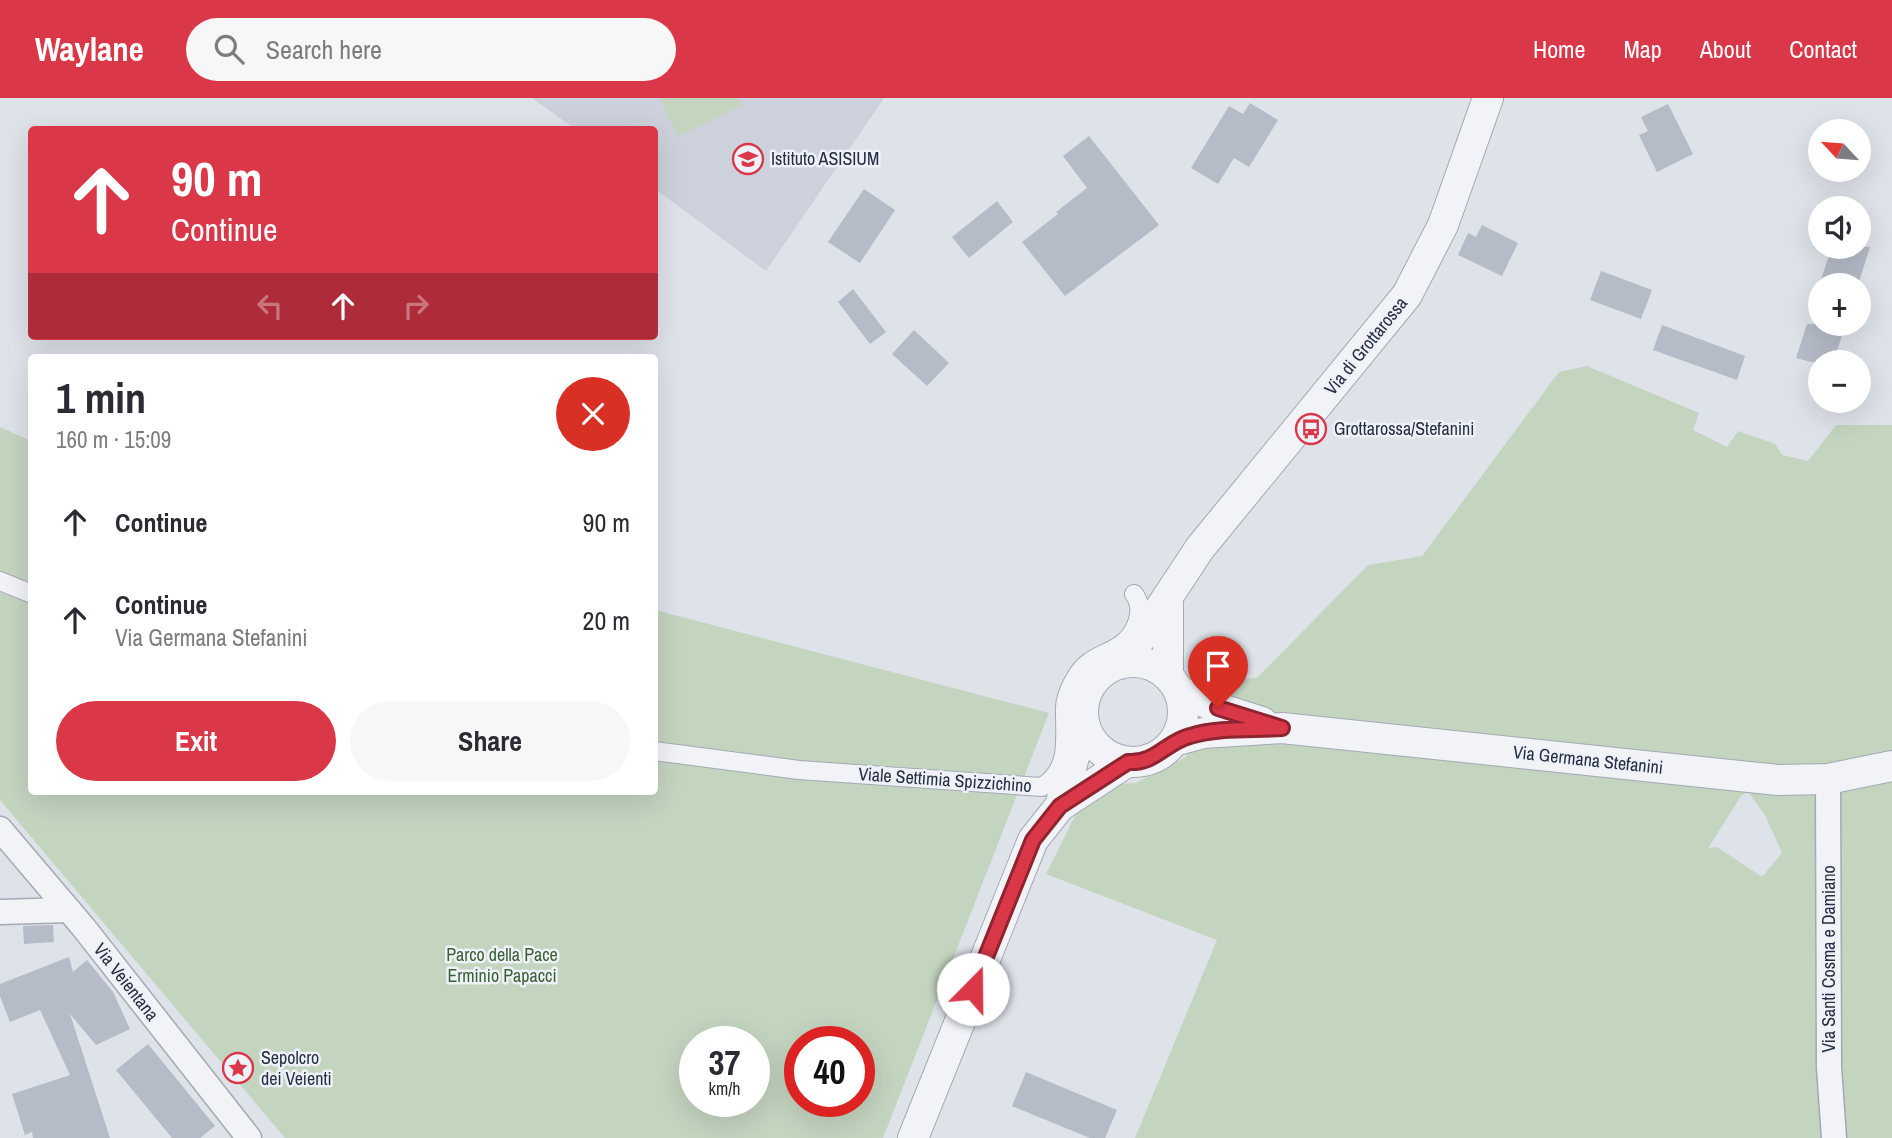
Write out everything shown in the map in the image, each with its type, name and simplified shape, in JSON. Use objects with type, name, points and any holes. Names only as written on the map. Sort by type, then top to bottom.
[{"type":"street","name":"Via di Grottarossa","points":[[1120,664],[1184,570],[1223,519],[1407,295],[1443,225],[1487,98]]},
{"type":"street","points":[[0,581],[28,592]]},
{"type":"street","name":"Viale Settimia Spizzichino","points":[[658,752],[799,770],[1042,787],[1053,778],[1065,753],[1067,738],[1064,712],[1068,693],[1085,664],[1120,645],[1129,636],[1140,612],[1139,602],[1134,594]]},
{"type":"street","points":[[1084,722],[1093,742],[1100,749],[1113,758],[1128,762],[1136,763],[1153,758],[1174,741],[1182,726],[1183,716],[1182,700],[1173,683],[1168,596]]},
{"type":"street","points":[[1060,806],[1084,722],[1085,700],[1094,681],[1120,664],[1145,664],[1173,683]]},
{"type":"street","name":"Via Germana Stefanini","points":[[1173,683],[1218,708],[1282,728]]},
{"type":"street","name":"Via Germana Stefanini","points":[[1174,741],[1203,733],[1282,728],[1779,780],[1828,779],[1892,766]]},
{"type":"street","points":[[913,1138],[1033,840],[1060,806],[1128,762]]},
{"type":"street","name":"Via Santi Cosma e Damiano","points":[[1828,779],[1829,1067],[1834,1138]]},
{"type":"street","name":"Via Veientana","points":[[0,829],[69,910],[249,1138]]},
{"type":"street","points":[[0,912],[69,910]]},
{"type":"shaded area","name":"Istituto ASISIUM","points":[[532,98],[884,98],[766,271],[658,191],[658,126],[571,126]]},
{"type":"green space","points":[[660,98],[738,98],[741,105],[678,136]]},
{"type":"green space","points":[[1587,366],[1699,413],[1693,430],[1727,447],[1738,431],[1775,444],[1782,455],[1808,461],[1836,425],[1892,425],[1892,1138],[1135,1138],[1217,940],[1046,874],[1079,808],[1104,785],[1136,783],[1186,757],[1221,680],[1257,678],[1368,565],[1422,556],[1559,372]],"holes":[[[1748,792],[1765,815],[1782,853],[1762,877],[1717,847],[1708,848],[1741,796]]]},
{"type":"green space","name":"Parco della Pace Erminio Papacci","points":[[0,427],[28,440],[28,795],[658,795],[658,611],[1049,713],[883,1138],[285,1138],[0,800]]},
{"type":"building","points":[[1250,103],[1278,120],[1249,167],[1234,158],[1218,184],[1191,168],[1229,106],[1243,114]]},
{"type":"building","points":[[1668,104],[1693,154],[1657,172],[1639,135],[1648,131],[1641,117]]},
{"type":"building","points":[[1089,136],[1159,225],[1065,296],[1022,242],[1087,188],[1063,156]]},
{"type":"building","points":[[864,189],[895,210],[860,263],[828,242]]},
{"type":"building","points":[[997,201],[1013,222],[969,258],[952,237]]},
{"type":"building","points":[[1482,225],[1518,243],[1502,276],[1458,255],[1468,233],[1476,237]]},
{"type":"building","points":[[1828,259],[1866,259],[1862,273],[1823,273]]},
{"type":"building","points":[[1601,271],[1652,290],[1641,319],[1590,300]]},
{"type":"building","points":[[853,289],[886,332],[870,344],[838,302]]},
{"type":"building","points":[[1807,324],[1808,336],[1842,336],[1837,350],[1808,350],[1808,361],[1796,358]]},
{"type":"building","points":[[1662,325],[1745,356],[1737,380],[1653,350]]},
{"type":"building","points":[[914,330],[949,363],[927,386],[892,354]]},
{"type":"building","points":[[53,925],[54,942],[24,944],[23,926]]},
{"type":"building","points":[[69,957],[73,972],[87,960],[113,992],[130,1029],[96,1045],[70,1014],[110,1138],[33,1138],[32,1132],[25,1135],[12,1094],[70,1075],[40,1010],[10,1022],[0,996],[0,984]]},
{"type":"building","points":[[148,1044],[215,1126],[200,1138],[172,1138],[116,1070]]},
{"type":"building","points":[[1026,1072],[1117,1110],[1105,1138],[1090,1138],[1012,1106]]},
{"type":"place","name":"Istituto ASISIUM","points":[[748,159]]},
{"type":"place","name":"Grottarossa/Stefanini","points":[[1311,429]]},
{"type":"place","name":"Sepolcro dei Veienti","points":[[238,1068]]},
{"type":"route","points":[[973,989],[1033,840],[1060,806],[1108,773],[1128,762],[1136,763],[1153,758],[1174,741],[1203,733],[1282,728],[1218,708]]}]
